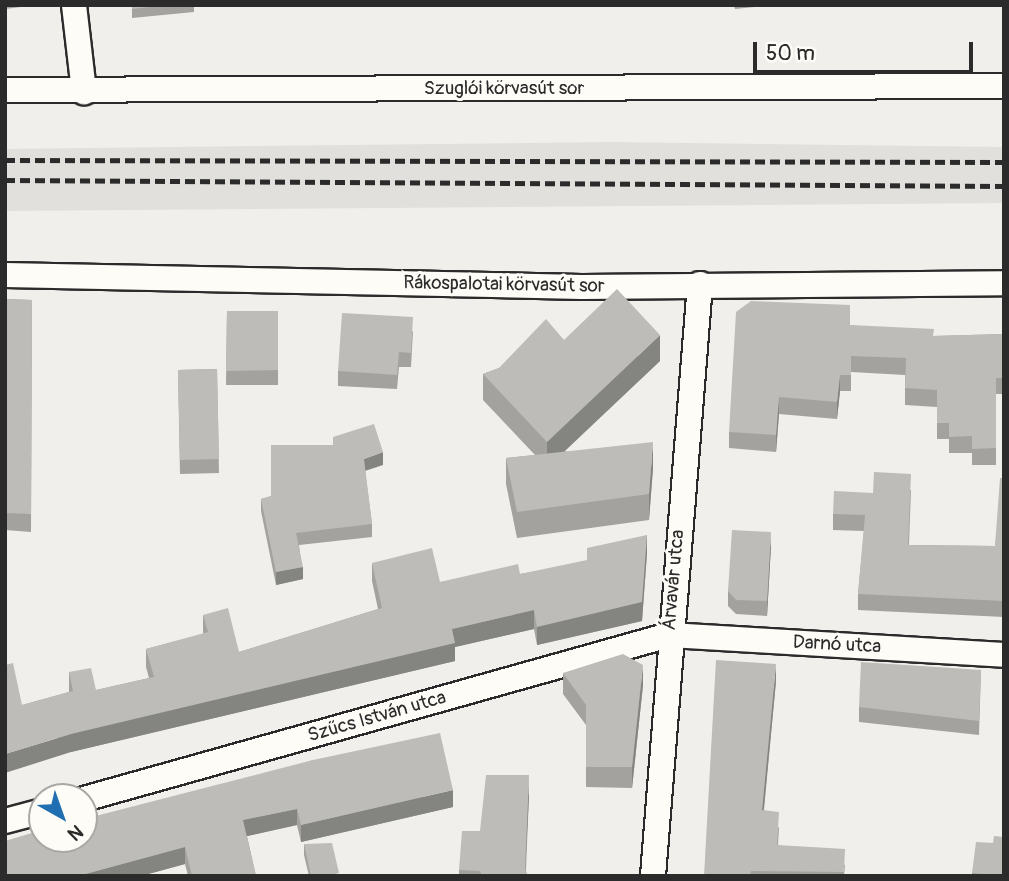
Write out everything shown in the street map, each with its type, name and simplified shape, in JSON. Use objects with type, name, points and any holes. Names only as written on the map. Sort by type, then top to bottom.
[{"type":"street","points":[[75,5],[84,92]]},
{"type":"street","name":"Szuglói körvasút sor","points":[[5,90],[84,92],[1004,86]]},
{"type":"street","name":"Rákospalotai körvasút sor","points":[[5,275],[699,284],[1004,283]]},
{"type":"street","name":"Árvavár utca","points":[[653,876],[669,635],[699,284]]},
{"type":"street","name":"Darnó utca","points":[[669,635],[1004,655]]},
{"type":"street","name":"Szűcs István utca","points":[[98,795],[669,635]]},
{"type":"street","points":[[5,821],[28,815]]},
{"type":"shaded area","points":[[610,142],[1004,147],[1004,203],[5,211],[5,149]]},
{"type":"building","points":[[132,5],[168,5],[132,9]]},
{"type":"building","points":[[617,289],[660,335],[547,442],[483,374],[499,368],[546,319],[564,340]]},
{"type":"building","points":[[5,299],[32,300],[31,514],[5,513]]},
{"type":"building","points":[[751,301],[850,305],[850,325],[934,329],[933,336],[1004,334],[1004,378],[996,378],[996,448],[972,449],[972,436],[949,437],[949,423],[937,423],[937,390],[905,388],[906,358],[851,356],[851,375],[840,375],[837,402],[779,397],[776,435],[729,432],[736,312]]},
{"type":"building","points":[[227,311],[278,311],[278,370],[226,371]]},
{"type":"building","points":[[342,313],[413,317],[411,353],[399,352],[397,375],[338,371]]},
{"type":"building","points":[[217,369],[219,459],[180,460],[178,370]]},
{"type":"building","points":[[374,424],[383,452],[364,459],[372,524],[296,533],[303,567],[276,572],[261,499],[271,496],[271,445],[333,445],[333,437]]},
{"type":"building","points":[[653,442],[649,494],[517,512],[506,458]]},
{"type":"building","points":[[874,472],[911,474],[908,545],[995,546],[1000,478],[1004,478],[1004,601],[858,594],[865,515],[833,514],[834,491],[873,493]]},
{"type":"building","points":[[732,530],[771,532],[767,601],[736,600],[728,591]]},
{"type":"building","points":[[647,535],[642,602],[537,627],[534,610],[452,629],[455,643],[71,734],[5,754],[5,665],[13,663],[22,705],[73,691],[69,672],[91,668],[96,690],[154,677],[146,649],[208,632],[203,615],[228,608],[239,652],[382,608],[372,563],[432,548],[440,582],[518,564],[520,574],[587,560],[587,548]]},
{"type":"building","points":[[623,654],[643,665],[632,767],[586,767],[586,705],[563,673]]},
{"type":"building","points":[[716,660],[776,664],[762,810],[779,812],[777,845],[845,849],[844,872],[751,871],[750,876],[704,876]]},
{"type":"building","points":[[861,662],[981,670],[979,721],[859,707]]},
{"type":"building","points":[[440,733],[453,790],[301,825],[297,809],[243,820],[256,876],[192,876],[185,847],[78,876],[5,876],[5,841],[28,834],[28,853],[98,853],[98,815],[313,760]]},
{"type":"building","points":[[486,775],[529,775],[525,868],[527,876],[482,876],[480,871],[459,870],[462,831],[480,831]]},
{"type":"building","points":[[994,836],[1004,837],[1004,876],[972,873],[976,842],[993,843]]},
{"type":"building","points":[[332,843],[339,873],[311,876],[304,844]]},
{"type":"railway","points":[[5,160],[1004,162]]},
{"type":"railway","points":[[5,180],[1004,186]]}]
